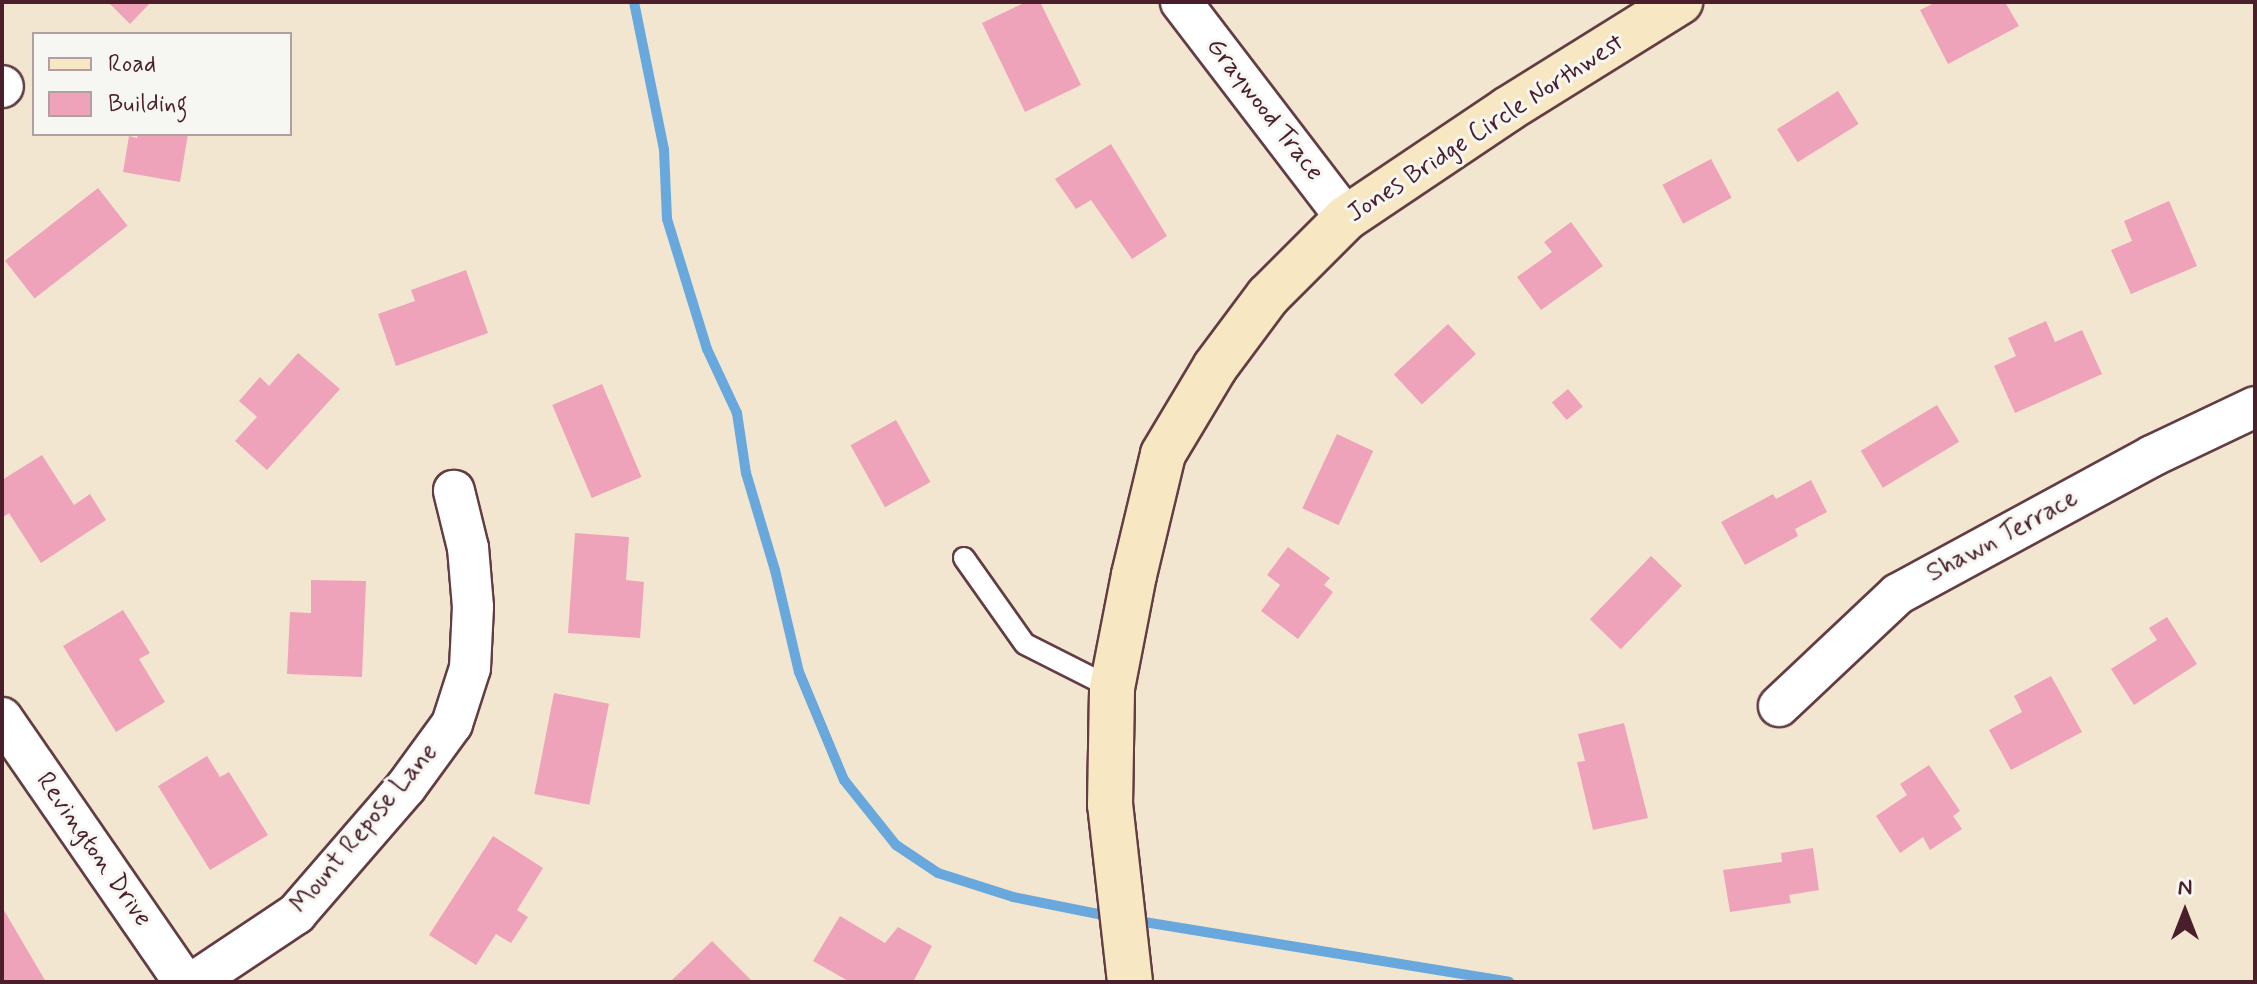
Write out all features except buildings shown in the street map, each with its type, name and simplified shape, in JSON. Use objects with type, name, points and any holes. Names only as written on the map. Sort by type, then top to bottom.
[{"type":"street","name":"Graywood Trace","points":[[1181,2],[1346,218]]},
{"type":"street","name":"Jones Bridge Circle Northwest","points":[[1130,982],[1110,805],[1112,688],[1134,575],[1163,454],[1215,367],[1268,296],[1346,218],[1508,109],[1680,2]]},
{"type":"street","name":"Shawn Terrace","points":[[1779,706],[1898,594],[2152,456],[2255,407]]},
{"type":"street","name":"Mount Repose Lane","points":[[194,982],[296,914],[406,787],[452,724],[470,668],[473,607],[468,548],[454,491]]},
{"type":"street","name":"Revington Drive","points":[[2,718],[184,982]]},
{"type":"lane","points":[[964,558],[1025,644],[1112,688]]},
{"type":"waterway","points":[[634,2],[664,150],[667,219],[707,349],[737,413],[746,473],[775,570],[799,672],[844,780],[896,845],[938,873],[1013,897],[1113,917]]},
{"type":"waterway","points":[[1132,920],[1509,982]]}]
